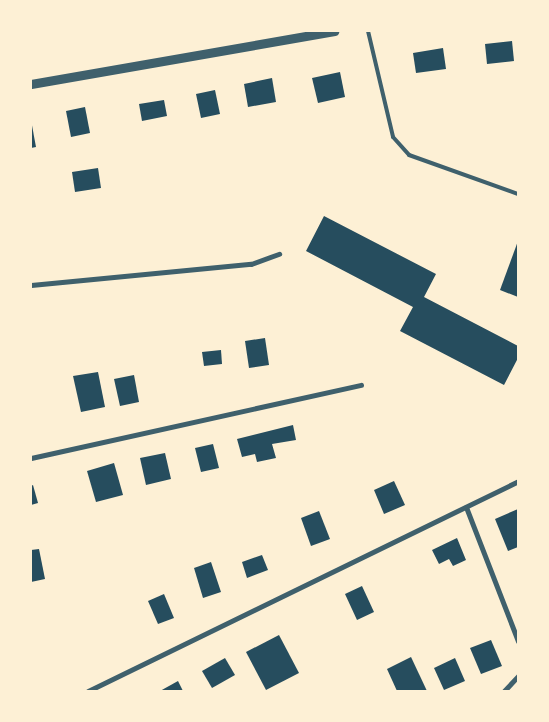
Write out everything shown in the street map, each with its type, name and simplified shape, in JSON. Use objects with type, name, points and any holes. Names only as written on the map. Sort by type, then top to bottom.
[{"type":"street","points":[[31,84],[334,31]]},
{"type":"street","points":[[31,285],[250,264],[280,254]]},
{"type":"street","points":[[31,458],[360,385]]},
{"type":"street","points":[[88,691],[518,481]]},
{"type":"street","points":[[466,507],[518,640]]},
{"type":"street","points":[[504,691],[518,676]]},
{"type":"lane","points":[[368,31],[393,138],[409,156],[518,194]]},
{"type":"building","points":[[512,41],[514,61],[487,64],[485,44]]},
{"type":"building","points":[[443,48],[446,69],[416,73],[413,53]]},
{"type":"building","points":[[340,72],[345,97],[318,103],[312,78]]},
{"type":"building","points":[[272,78],[276,102],[248,107],[244,84]]},
{"type":"building","points":[[215,90],[220,114],[201,118],[196,94]]},
{"type":"building","points":[[164,100],[167,116],[142,121],[139,104]]},
{"type":"building","points":[[85,107],[90,133],[71,137],[66,111]]},
{"type":"building","points":[[31,120],[36,147],[31,148]]},
{"type":"building","points":[[98,168],[101,188],[75,192],[72,172]]},
{"type":"building","points":[[324,216],[436,274],[424,297],[518,346],[518,358],[504,385],[400,331],[413,307],[306,251]]},
{"type":"building","points":[[518,241],[518,297],[500,290]]},
{"type":"building","points":[[265,338],[269,365],[249,368],[245,341]]},
{"type":"building","points":[[221,350],[222,364],[204,366],[202,352]]},
{"type":"building","points":[[98,372],[105,407],[81,412],[73,376]]},
{"type":"building","points":[[134,375],[139,402],[120,406],[114,379]]},
{"type":"building","points":[[293,425],[296,440],[272,444],[276,458],[257,462],[255,454],[242,457],[237,439]]},
{"type":"building","points":[[213,444],[219,468],[201,472],[195,448]]},
{"type":"building","points":[[165,453],[171,479],[146,485],[140,458]]},
{"type":"building","points":[[114,463],[123,495],[96,502],[87,471]]},
{"type":"building","points":[[394,481],[405,505],[384,514],[374,490]]},
{"type":"building","points":[[33,485],[38,503],[31,505],[31,486]]},
{"type":"building","points":[[518,509],[518,547],[508,551],[495,519]]},
{"type":"building","points":[[319,511],[330,539],[311,546],[301,518]]},
{"type":"building","points":[[457,538],[466,560],[453,566],[449,559],[439,564],[432,550]]},
{"type":"building","points":[[39,549],[45,579],[31,582],[31,550]]},
{"type":"building","points":[[262,555],[268,570],[247,578],[242,562]]},
{"type":"building","points":[[211,562],[221,592],[203,598],[194,568]]},
{"type":"building","points":[[362,586],[374,612],[357,620],[345,594]]},
{"type":"building","points":[[164,594],[174,618],[158,624],[148,601]]},
{"type":"building","points":[[279,635],[299,673],[266,690],[246,652]]},
{"type":"building","points":[[491,640],[502,666],[481,674],[470,648]]},
{"type":"building","points":[[411,657],[427,691],[397,691],[387,669]]},
{"type":"building","points":[[225,658],[235,675],[212,688],[202,671]]},
{"type":"building","points":[[455,658],[465,681],[444,690],[434,668]]},
{"type":"building","points":[[178,681],[183,691],[160,691]]}]
